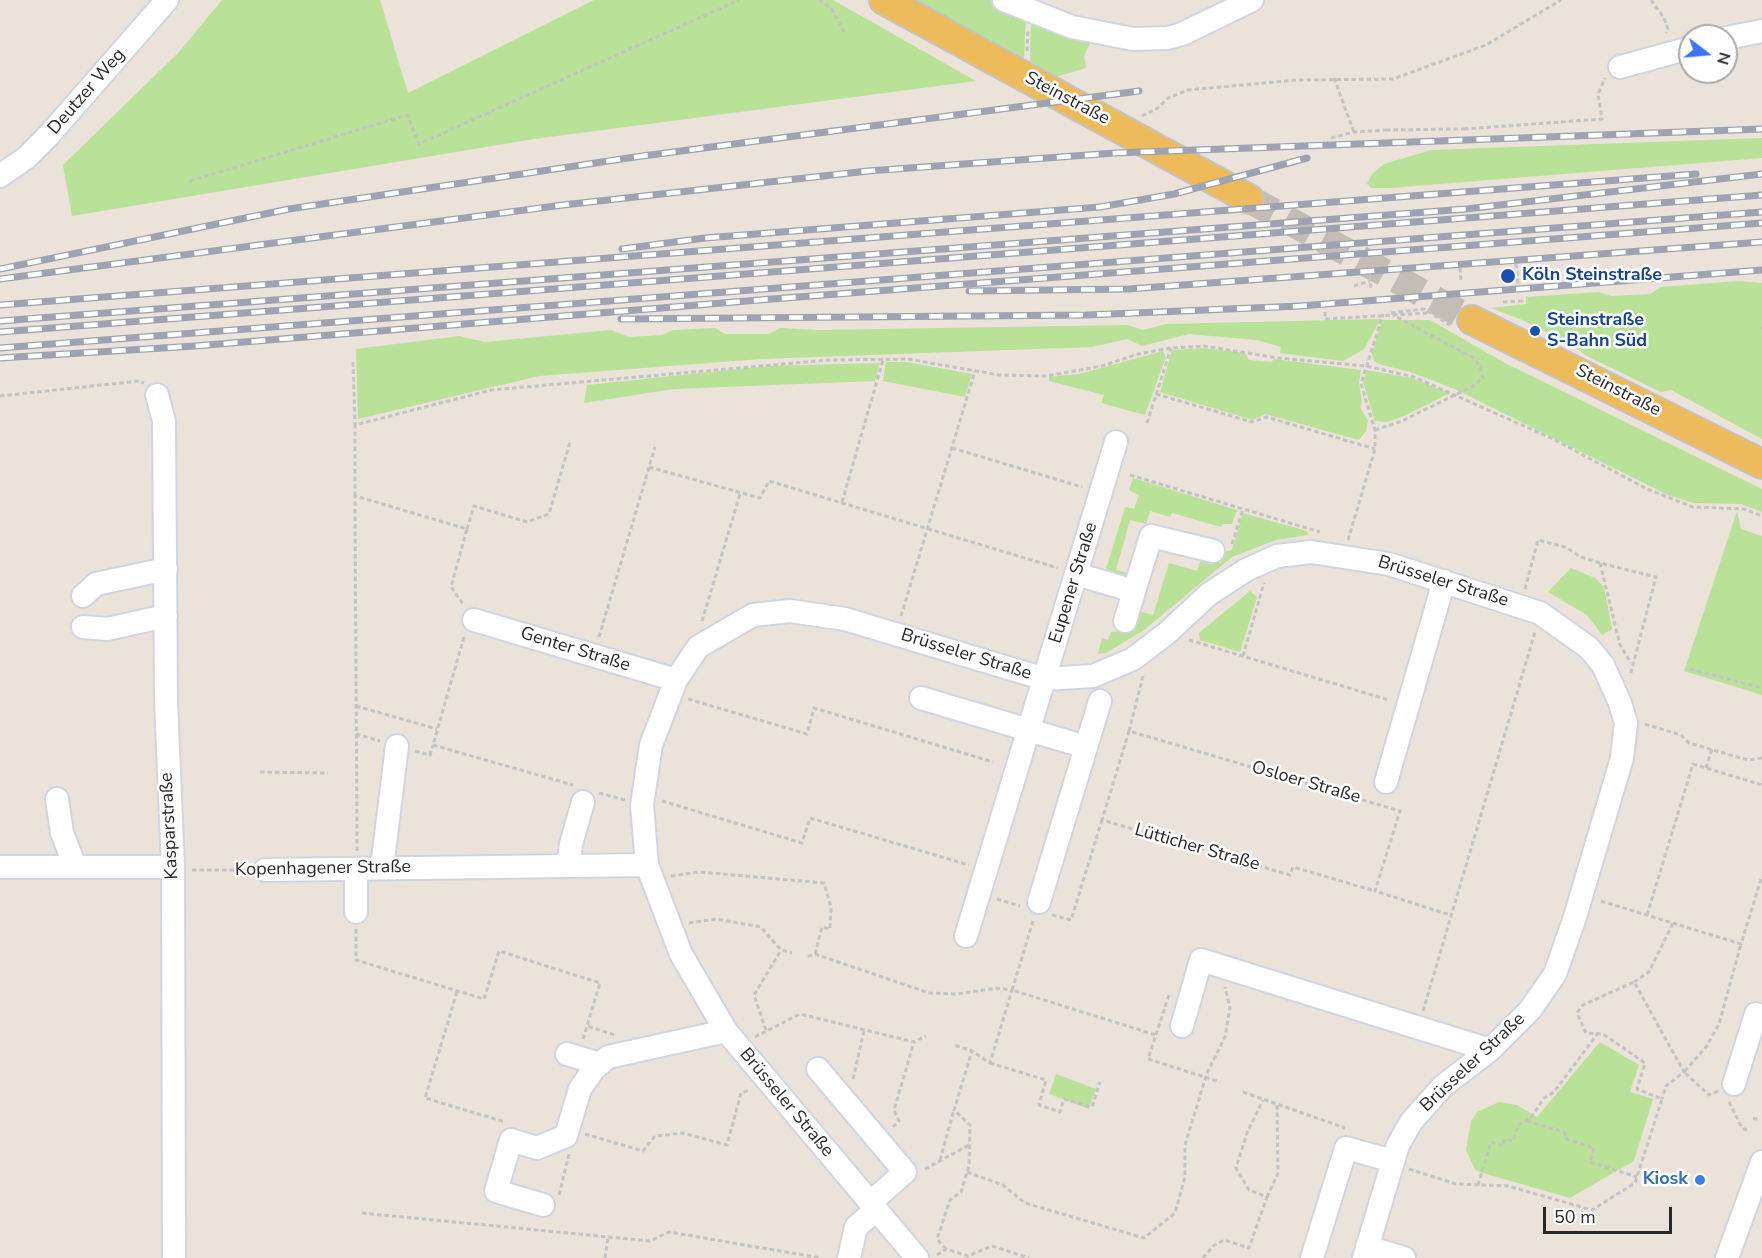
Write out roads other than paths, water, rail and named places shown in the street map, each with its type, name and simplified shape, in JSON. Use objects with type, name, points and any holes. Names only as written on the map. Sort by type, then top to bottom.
[{"type":"main road","name":"Steinstraße","points":[[884,0],[1249,199]]},
{"type":"main road","name":"Steinstraße","points":[[1464,324],[1762,464]]},
{"type":"street","name":"Deutzer Weg","points":[[0,176],[26,158],[50,135],[167,0]]},
{"type":"street","points":[[1004,0],[1072,27],[1133,39],[1168,38],[1182,34],[1252,0]]},
{"type":"street","points":[[1738,36],[1762,31]]},
{"type":"street","points":[[1620,68],[1678,51]]},
{"type":"street","name":"Kasparstraße","points":[[157,395],[164,421],[168,773],[173,867],[174,1258]]},
{"type":"street","name":"Eupener Straße","points":[[966,936],[996,845],[1116,442]]},
{"type":"street","points":[[1125,621],[1151,536],[1213,550]]},
{"type":"street","name":"Brüsseler Straße","points":[[920,1258],[873,1206],[733,1039],[681,954],[649,872],[642,801],[651,745],[672,687],[698,647],[753,615],[790,611],[845,620],[1045,679],[1093,676],[1133,659],[1174,627],[1209,594],[1261,564],[1277,556],[1311,552],[1343,544],[1389,564],[1531,609],[1589,648],[1603,665],[1626,723],[1622,758],[1582,895],[1555,975],[1530,1010],[1490,1050],[1443,1086],[1411,1122],[1398,1144],[1365,1253]]},
{"type":"street","points":[[83,596],[96,584],[166,569]]},
{"type":"street","points":[[1076,574],[1134,591]]},
{"type":"street","name":"Osloer Straße","points":[[1386,782],[1444,581]]},
{"type":"street","points":[[83,627],[107,629],[166,616]]},
{"type":"street","name":"Genter Straße","points":[[469,629],[593,656],[672,687]]},
{"type":"street","points":[[921,698],[1086,747]]},
{"type":"street","points":[[1038,906],[1100,701]]},
{"type":"street","points":[[382,867],[397,746]]},
{"type":"street","points":[[568,866],[570,844],[585,793]]},
{"type":"street","points":[[57,799],[62,833],[75,866]]},
{"type":"street","name":"Kopenhagener Straße","points":[[265,870],[568,866],[649,872]]},
{"type":"street","points":[[0,867],[173,867]]},
{"type":"street","points":[[356,870],[356,912]]},
{"type":"street","points":[[1182,1026],[1201,960],[1490,1050]]},
{"type":"street","points":[[1728,1091],[1755,1014],[1762,1016]]},
{"type":"street","points":[[551,1208],[496,1191],[511,1140],[537,1148],[567,1132],[580,1089],[592,1070],[608,1057],[630,1052],[733,1039]]},
{"type":"street","points":[[567,1054],[600,1064]]},
{"type":"street","points":[[818,1069],[905,1172],[856,1227],[849,1258]]},
{"type":"street","points":[[1312,1258],[1346,1148],[1393,1162]]},
{"type":"street","points":[[1727,1258],[1760,1175]]},
{"type":"street","points":[[1365,1253],[1404,1258]]},
{"type":"tunnel","points":[[1249,199],[1472,320]]},
{"type":"railway","points":[[0,269],[289,209],[635,157],[1139,91]]},
{"type":"railway","points":[[0,279],[563,205],[868,171],[1115,153],[1762,129]]},
{"type":"railway","points":[[622,249],[705,238],[1100,207],[1174,194],[1307,158]]},
{"type":"railway","points":[[0,305],[1696,174]]},
{"type":"railway","points":[[0,321],[1466,209],[1762,174]]},
{"type":"railway","points":[[0,332],[1762,195]]},
{"type":"railway","points":[[0,348],[1762,212]]},
{"type":"railway","points":[[0,358],[195,346],[1762,223]]},
{"type":"railway","points":[[969,291],[1129,289],[1762,242]]},
{"type":"railway","points":[[621,319],[1087,315],[1300,306],[1762,270]]},
{"type":"place","name":"Köln Steinstraße","points":[[1508,276]]},
{"type":"place","name":"Steinstraße S-Bahn Süd","points":[[1535,331]]},
{"type":"place","name":"Kiosk","points":[[1700,1180]]}]
